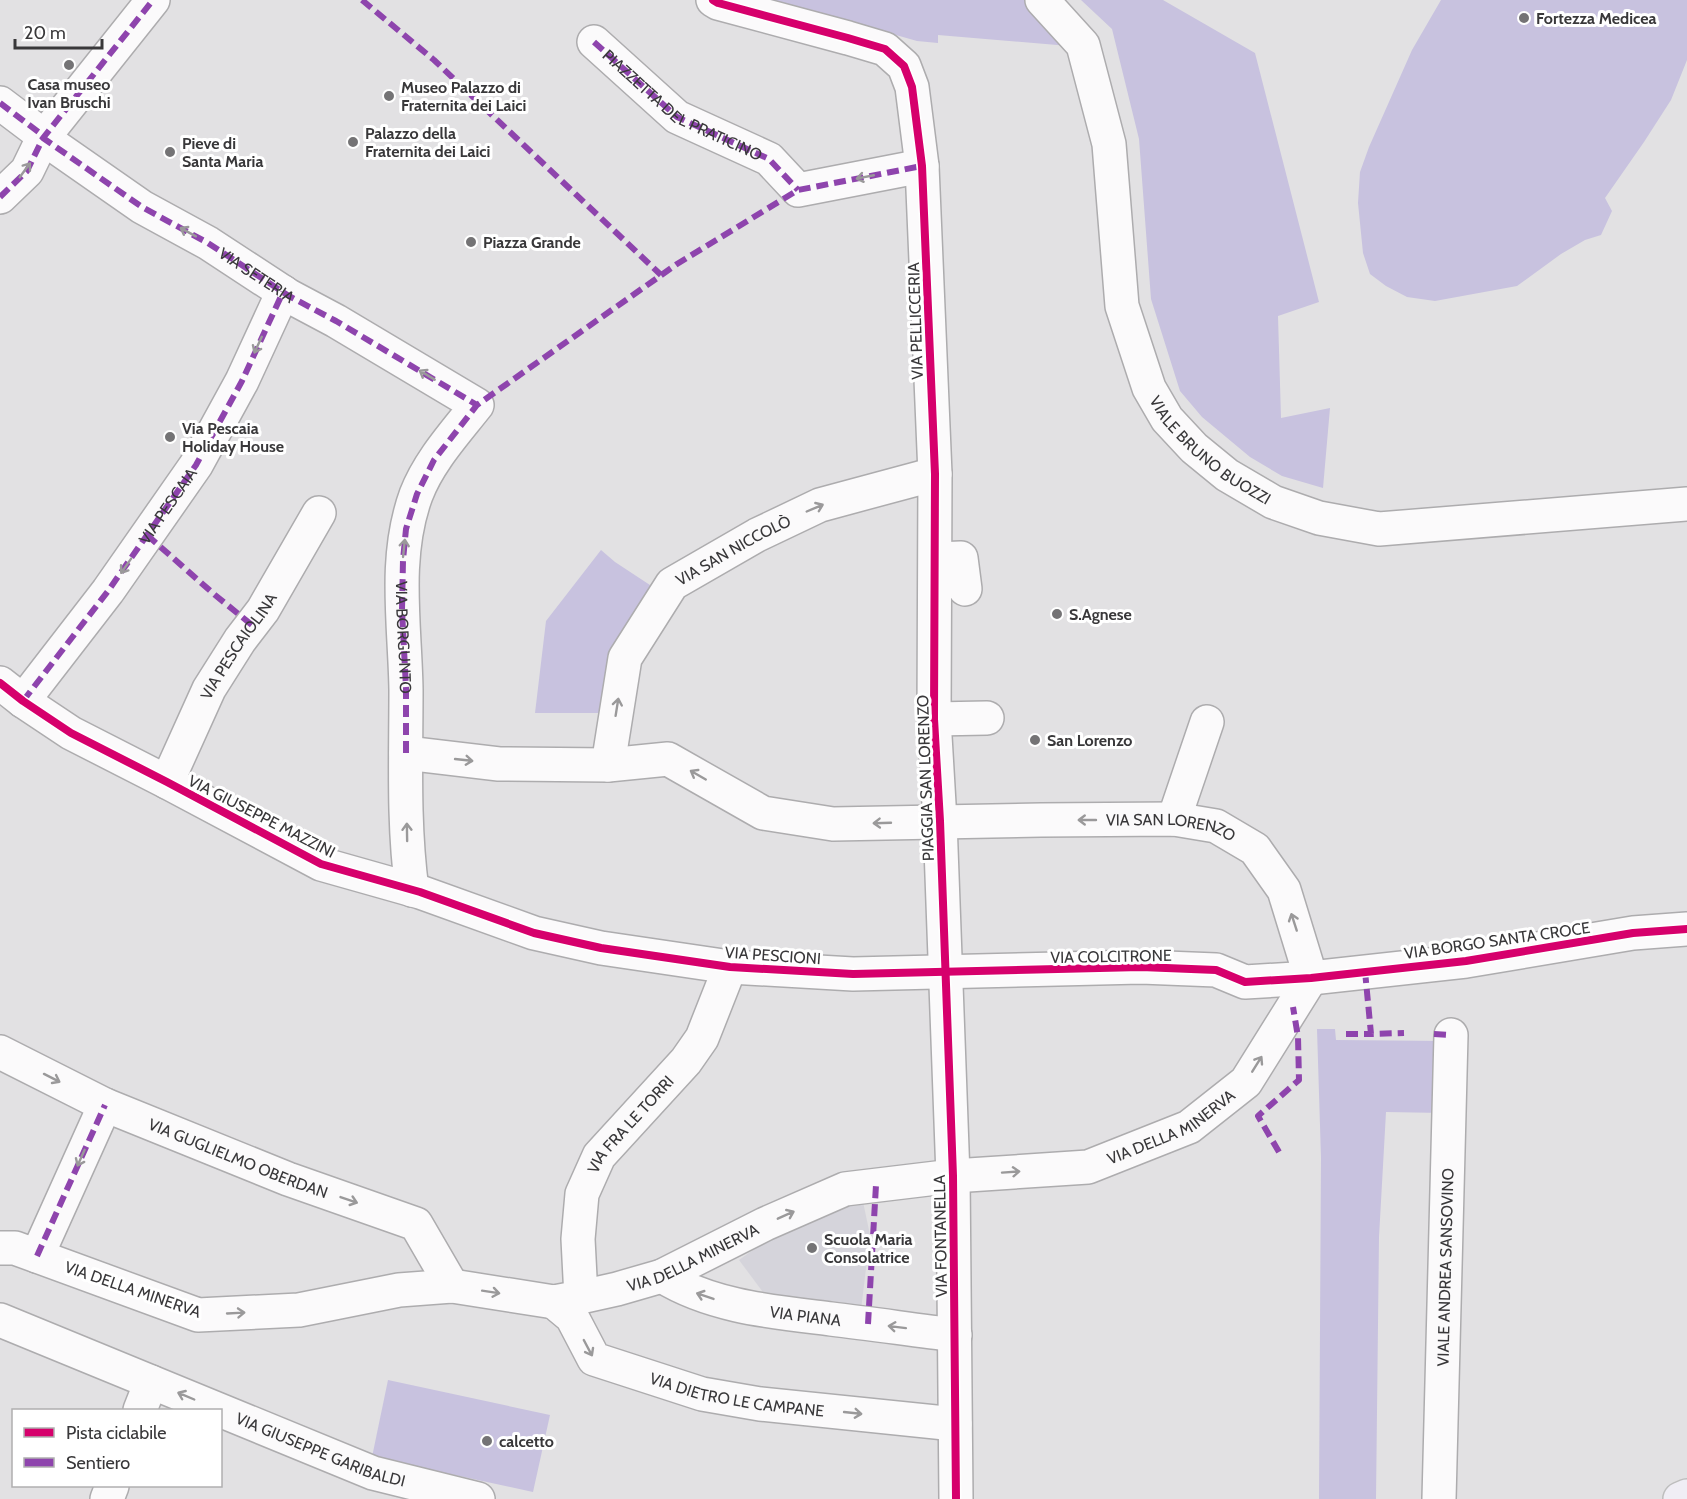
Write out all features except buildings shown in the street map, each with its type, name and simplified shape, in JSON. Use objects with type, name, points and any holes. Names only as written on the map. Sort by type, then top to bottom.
[{"type":"main road","points":[[1680,1499],[1687,1496]]},
{"type":"street","points":[[0,197],[27,171],[43,138],[153,0]]},
{"type":"street","name":"VIA PELLICCERIA","points":[[713,0],[885,49],[904,66],[912,87],[922,166],[935,474]]},
{"type":"street","name":"VIALE BRUNO BUOZZI","points":[[1042,0],[1083,45],[1109,144],[1122,306],[1149,388],[1167,419],[1194,448],[1227,475],[1273,502],[1319,518],[1378,528],[1687,504]]},
{"type":"street","name":"PIAZZETTA DEL PRATICINO","points":[[594,42],[677,117],[769,159],[798,190],[922,166]]},
{"type":"street","name":"VIA SETERIA","points":[[0,103],[41,134],[43,138],[142,207],[208,243],[283,292],[477,405]]},
{"type":"street","name":"VIA PESCAIA","points":[[11,692],[108,591],[196,465],[242,381],[283,292]]},
{"type":"street","name":"VIA BORGUNTO","points":[[412,890],[407,853],[406,688],[402,610],[406,529],[417,494],[434,460],[477,405]]},
{"type":"street","name":"PIAGGIA SAN LORENZO","points":[[935,474],[934,719],[940,821],[944,972]]},
{"type":"street","name":"VIA SAN NICCOLÒ","points":[[608,765],[625,658],[672,584],[757,535],[820,505],[935,474]]},
{"type":"street","name":"VIA PESCAIOLINA","points":[[167,782],[209,689],[240,640],[263,610],[319,513]]},
{"type":"street","points":[[936,559],[961,558],[965,589]]},
{"type":"street","name":"VIA GIUSEPPE MAZZINI","points":[[11,692],[71,733],[321,864],[412,890],[534,933],[601,948]]},
{"type":"street","points":[[934,719],[987,718]]},
{"type":"street","points":[[1174,819],[1207,723]]},
{"type":"street","points":[[406,753],[500,764],[608,765],[668,759],[763,813],[833,824],[940,821]]},
{"type":"street","name":"VIA SAN LORENZO","points":[[940,821],[1174,819],[1216,826],[1255,849],[1284,890],[1311,978]]},
{"type":"street","name":"VIA BORGO SANTA CROCE","points":[[1311,978],[1466,961],[1633,933],[1687,929]]},
{"type":"street","name":"VIA PESCIONI","points":[[601,948],[730,967],[853,974],[944,972]]},
{"type":"street","name":"VIA FRA LE TORRI","points":[[568,1299],[578,1239],[582,1194],[599,1156],[686,1061],[702,1038],[730,967]]},
{"type":"street","name":"VIA COLCITRONE","points":[[944,972],[1141,967],[1216,970],[1245,982],[1311,978]]},
{"type":"street","name":"VIA FONTANELLA","points":[[944,972],[953,1176],[956,1499]]},
{"type":"street","name":"VIA DELLA MINERVA","points":[[0,1248],[15,1248],[198,1315],[299,1310],[399,1290],[452,1286],[568,1299],[617,1289],[662,1276],[765,1224],[845,1189],[953,1176],[1088,1167],[1189,1127],[1246,1082],[1311,978]]},
{"type":"street","name":"VIALE ANDREA SANSOVINO","points":[[1439,1499],[1451,1035]]},
{"type":"street","name":"VIA GUGLIELMO OBERDAN","points":[[0,1052],[105,1105],[288,1179],[416,1224],[452,1286]]},
{"type":"street","points":[[37,1256],[105,1105]]},
{"type":"street","name":"VIA PIANA","points":[[662,1276],[676,1285],[710,1298],[772,1312],[955,1335]]},
{"type":"street","name":"VIA DIETRO LE CAMPANE","points":[[568,1299],[572,1317],[594,1359],[702,1394],[760,1404],[955,1424]]},
{"type":"street","name":"VIA GIUSEPPE GARIBALDI","points":[[0,1320],[146,1396],[184,1409]]},
{"type":"street","name":"VIA GIUSEPPE GARIBALDI","points":[[222,1422],[432,1494],[478,1499]]},
{"type":"shaded area","points":[[773,0],[1026,0],[1069,46],[938,35],[938,43],[917,41]]},
{"type":"shaded area","points":[[1081,0],[1163,0],[1255,53],[1319,302],[1278,316],[1281,418],[1330,408],[1323,488],[1282,476],[1250,457],[1202,417],[1180,391],[1151,299],[1139,139],[1112,29]]},
{"type":"shaded area","points":[[1441,0],[1687,0],[1687,60],[1671,100],[1605,198],[1612,211],[1601,235],[1585,240],[1561,254],[1517,286],[1435,301],[1407,297],[1370,274],[1363,253],[1358,203],[1360,172],[1369,147],[1412,50]]},
{"type":"shaded area","points":[[601,550],[656,589],[607,713],[535,713],[546,621]]},
{"type":"shaded area","points":[[1317,1029],[1335,1029],[1336,1040],[1444,1041],[1443,1113],[1386,1112],[1379,1237],[1376,1499],[1319,1499],[1321,1158]]},
{"type":"shaded area","name":"Scuola Maria Consolatrice","points":[[862,1197],[870,1235],[861,1310],[771,1303],[739,1260],[801,1216]]},
{"type":"shaded area","name":"calcetto","points":[[388,1380],[550,1415],[533,1492],[372,1457]]},
{"type":"marked path","points":[[0,197],[27,171],[43,138],[153,0]]},
{"type":"marked path","points":[[362,0],[434,60],[661,275]]},
{"type":"marked path","points":[[594,42],[677,117],[769,159],[798,190]]},
{"type":"marked path","points":[[0,103],[41,134],[43,138],[142,207],[208,243],[289,296],[336,321],[477,405]]},
{"type":"marked path","points":[[406,753],[406,688],[402,610],[406,529],[417,494],[434,460],[477,405],[677,264],[798,190],[922,166]]},
{"type":"marked path","points":[[23,701],[108,591],[196,465],[242,381],[283,292]]},
{"type":"marked path","points":[[147,535],[252,625]]},
{"type":"marked path","points":[[1365,971],[1371,1034],[1404,1033]]},
{"type":"marked path","points":[[1279,1152],[1258,1116],[1299,1080],[1298,1037],[1293,1007]]},
{"type":"marked path","points":[[1346,1034],[1371,1034]]},
{"type":"marked path","points":[[1434,1034],[1451,1035]]},
{"type":"marked path","points":[[37,1256],[105,1105]]},
{"type":"marked path","points":[[868,1324],[876,1185]]},
{"type":"cycle path","points":[[713,0],[885,49],[904,66],[912,87],[922,166],[935,474],[934,719],[953,1176],[956,1499]]},
{"type":"cycle path","points":[[0,683],[71,733],[321,864],[420,892],[534,933],[601,948],[730,967],[853,974],[1141,967],[1216,970],[1245,982],[1311,978],[1466,961],[1633,933],[1687,929]]},
{"type":"place","name":"Fortezza Medicea","points":[[1524,18]]},
{"type":"place","name":"Casa museo Ivan Bruschi","points":[[69,65]]},
{"type":"place","name":"Museo Palazzo di Fraternita dei Laici","points":[[389,96]]},
{"type":"place","name":"Palazzo della Fraternita dei Laici","points":[[353,142]]},
{"type":"place","name":"Pieve di Santa Maria","points":[[170,152]]},
{"type":"place","name":"Piazza Grande","points":[[471,242]]},
{"type":"place","name":"Via Pescaia Holiday House","points":[[170,437]]},
{"type":"place","name":"S.Agnese","points":[[1057,614]]},
{"type":"place","name":"San Lorenzo","points":[[1035,740]]},
{"type":"place","name":"Scuola Maria Consolatrice","points":[[812,1248]]},
{"type":"place","name":"calcetto","points":[[487,1441]]}]
